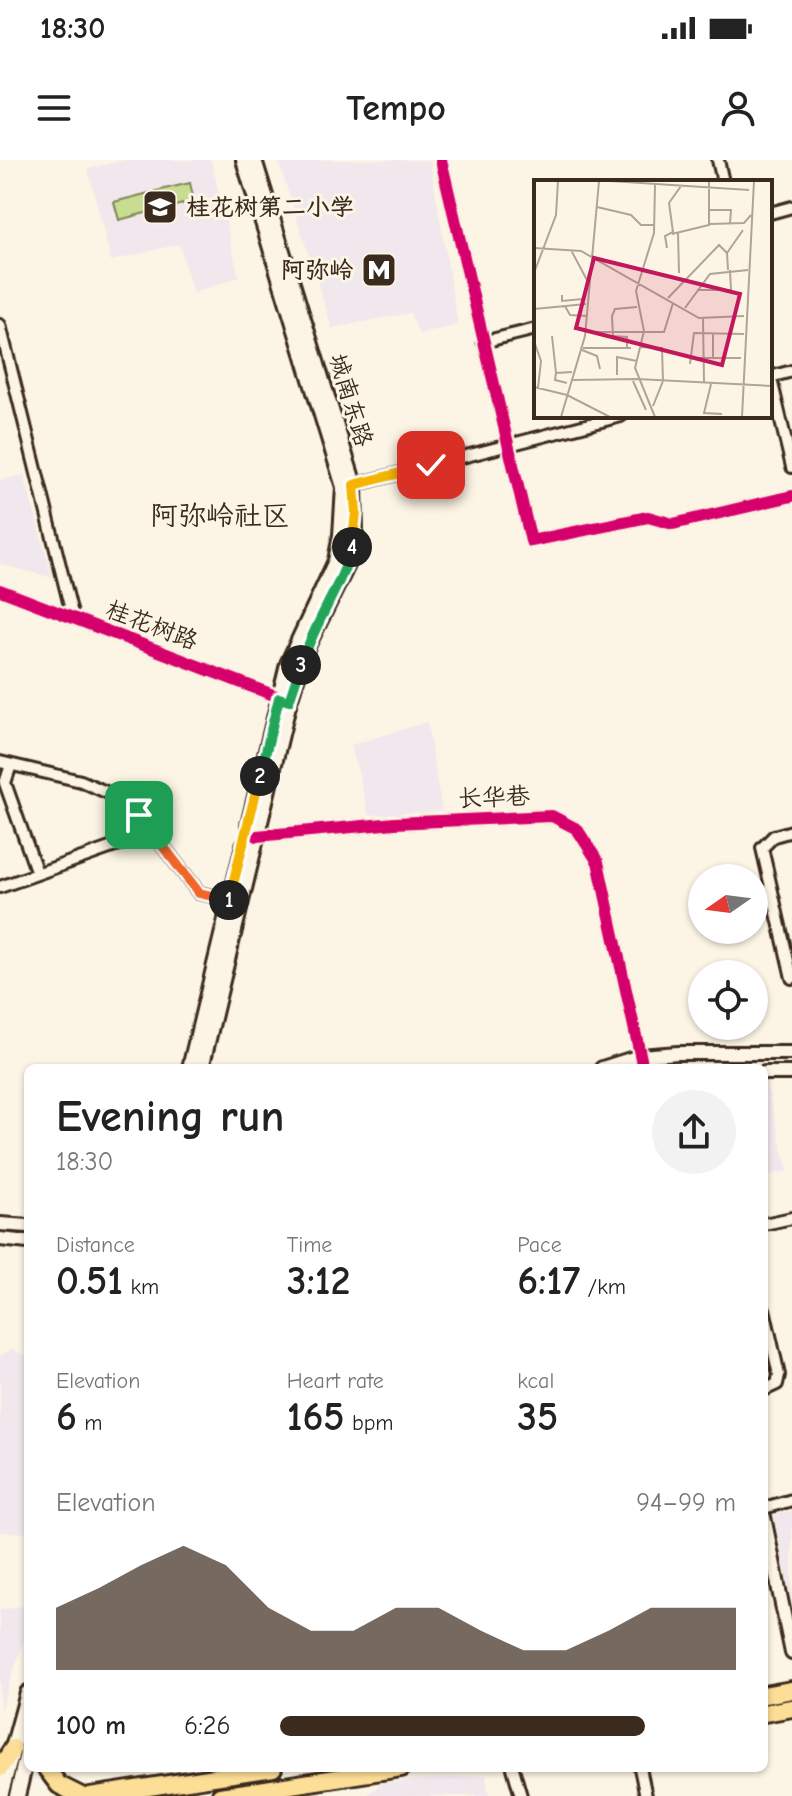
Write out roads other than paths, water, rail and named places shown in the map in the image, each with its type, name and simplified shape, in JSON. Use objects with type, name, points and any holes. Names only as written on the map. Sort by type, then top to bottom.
[{"type":"main road","name":"城南东路","points":[[202,1064],[257,836],[298,638],[336,561],[344,487],[244,160]]},
{"type":"main road","name":"城南东路","points":[[191,1064],[284,699],[311,636],[338,588],[355,531],[354,485],[254,160]]},
{"type":"main road","points":[[768,1694],[792,1690]]},
{"type":"main road","points":[[768,1712],[792,1708]]},
{"type":"main road","points":[[17,1796],[24,1725]]},
{"type":"main road","points":[[0,1768],[21,1749]]},
{"type":"main road","points":[[0,1796],[21,1749]]},
{"type":"main road","points":[[49,1772],[59,1785],[81,1796]]},
{"type":"main road","points":[[90,1796],[247,1772]]},
{"type":"main road","points":[[220,1796],[265,1792],[378,1772]]},
{"type":"street","points":[[441,160],[531,541],[648,517],[673,524],[792,496]]},
{"type":"street","points":[[718,160],[723,180]]},
{"type":"street","points":[[772,212],[792,207]]},
{"type":"street","points":[[0,325],[73,618]]},
{"type":"street","points":[[483,342],[534,329]]},
{"type":"street","points":[[772,376],[792,371]]},
{"type":"street","points":[[772,384],[792,467]]},
{"type":"street","points":[[354,485],[613,418]]},
{"type":"street","name":"桂花树路","points":[[0,590],[284,699]]},
{"type":"street","points":[[37,873],[5,783],[6,763],[81,781],[115,796],[139,815],[199,893],[231,900]]},
{"type":"street","name":"长华巷","points":[[257,836],[395,823],[552,816],[577,829],[598,862],[641,1062]]},
{"type":"street","points":[[792,831],[774,836],[762,848],[792,978]]},
{"type":"street","points":[[0,887],[152,833]]},
{"type":"street","points":[[641,1062],[678,1053],[792,1053]]},
{"type":"street","points":[[768,1073],[792,1073]]},
{"type":"street","points":[[768,1223],[792,1218]]},
{"type":"street","points":[[0,1224],[24,1226]]},
{"type":"street","points":[[0,1239],[24,1242]]},
{"type":"street","points":[[768,1327],[779,1375],[777,1384],[768,1388]]},
{"type":"street","points":[[768,1507],[792,1500]]},
{"type":"street","points":[[768,1536],[792,1653]]},
{"type":"street","points":[[514,1772],[521,1796]]},
{"type":"street","points":[[641,1772],[646,1796]]},
{"type":"place","name":"桂花树第二小学","points":[[160,207]]},
{"type":"place","name":"阿弥岭","points":[[379,270]]},
{"type":"district","name":"阿弥岭社区","points":[[220,515]]}]
